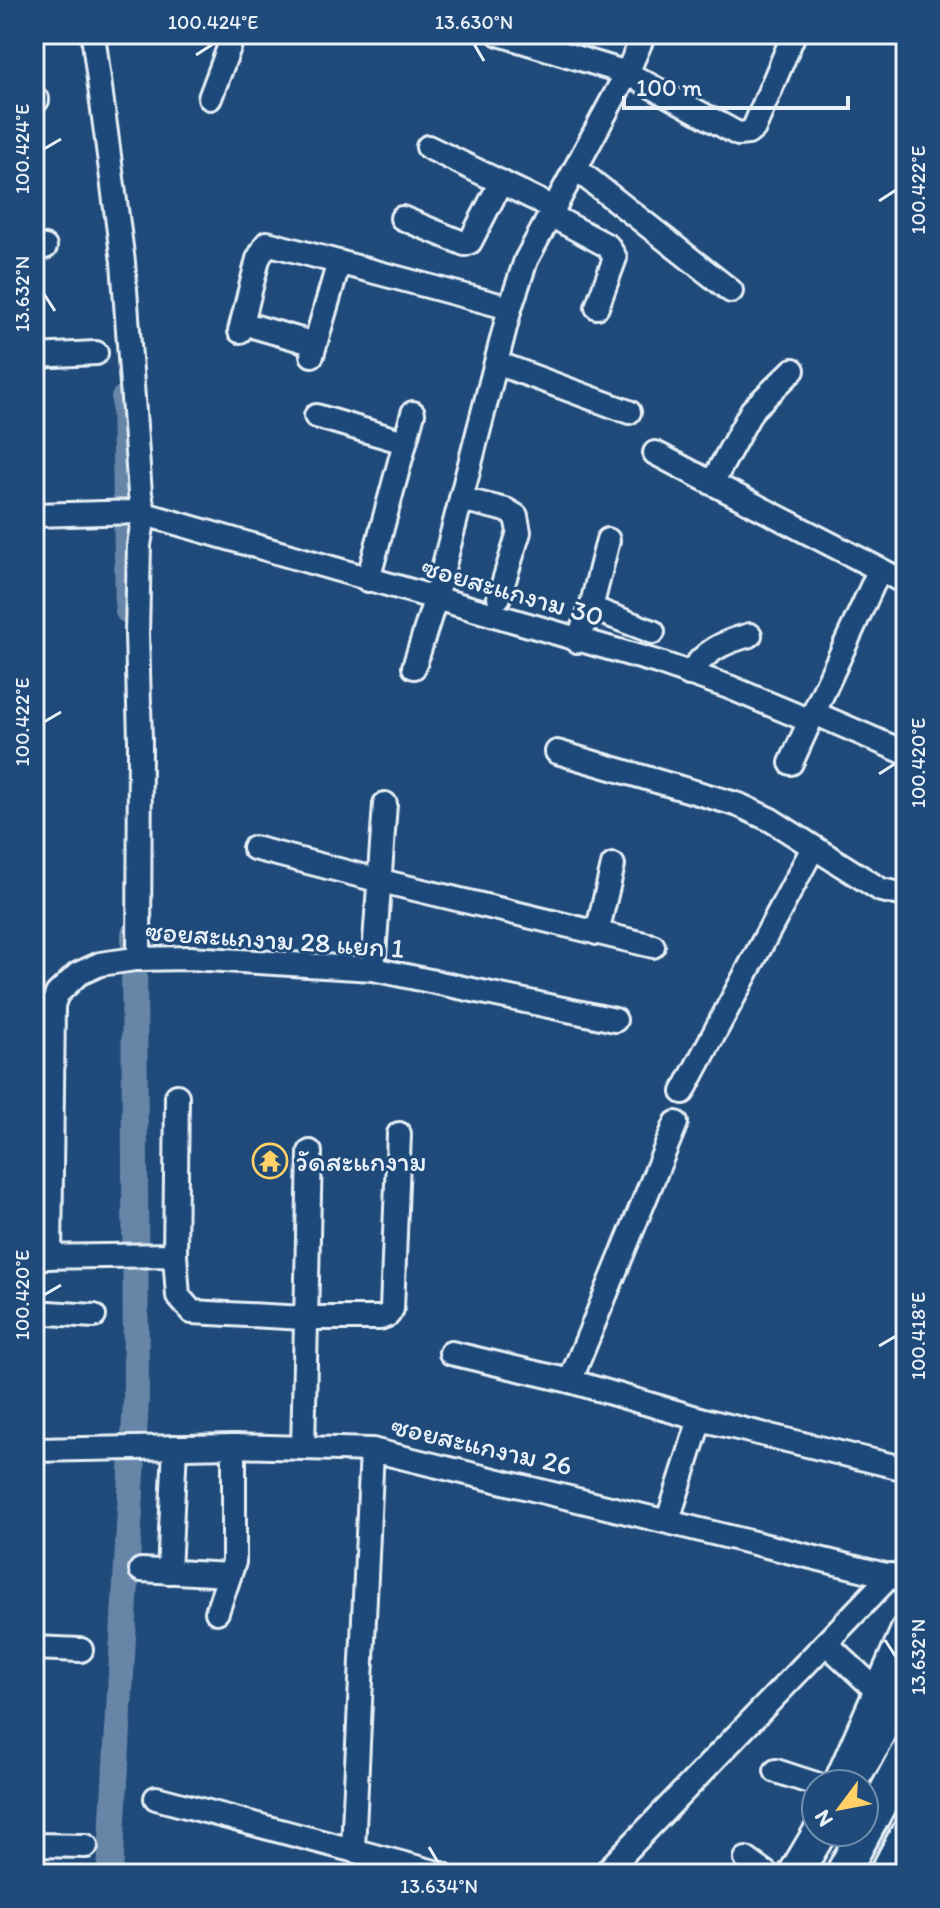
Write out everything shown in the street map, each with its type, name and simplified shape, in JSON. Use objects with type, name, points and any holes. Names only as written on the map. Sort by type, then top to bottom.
[{"type":"highway","points":[[859,1768],[876,1740],[906,1675]]},
{"type":"highway","points":[[842,1874],[906,1755]]},
{"type":"highway","points":[[886,1874],[906,1836]]},
{"type":"highway","points":[[794,1874],[810,1848]]},
{"type":"main road","points":[[843,1768],[906,1627]]},
{"type":"main road","points":[[794,1874],[806,1848]]},
{"type":"street","points":[[93,34],[123,262],[141,514],[137,634],[140,740],[137,959]]},
{"type":"street","points":[[210,98],[234,34]]},
{"type":"street","points":[[499,34],[627,73],[738,134],[748,133],[754,128],[793,34]]},
{"type":"street","points":[[414,667],[435,600],[510,308],[526,260],[627,73],[644,34]]},
{"type":"street","points":[[428,147],[501,182],[608,246],[615,258],[597,307]]},
{"type":"street","points":[[576,169],[731,291]]},
{"type":"street","points":[[402,218],[465,244],[470,242],[501,182]]},
{"type":"street","points":[[339,262],[314,350],[248,329],[258,259],[267,243],[339,262],[510,308]]},
{"type":"street","points":[[34,356],[96,353]]},
{"type":"street","points":[[497,363],[629,412]]},
{"type":"street","points":[[712,483],[752,410],[793,370]]},
{"type":"street","points":[[368,580],[413,413]]},
{"type":"street","points":[[316,416],[404,442]]},
{"type":"street","points":[[655,453],[906,583]]},
{"type":"street","points":[[461,499],[506,510],[516,516],[519,532],[499,597]]},
{"type":"street","name":"ซอยสะแกงาม 30","points":[[34,515],[141,514],[689,674],[906,753]]},
{"type":"street","points":[[577,641],[591,608],[608,540]]},
{"type":"street","points":[[791,763],[879,571]]},
{"type":"street","points":[[591,608],[653,632]]},
{"type":"street","points":[[689,674],[701,658],[714,648],[750,635]]},
{"type":"street","points":[[557,752],[739,805],[771,820],[881,890],[906,895]]},
{"type":"street","points":[[373,969],[385,804]]},
{"type":"street","points":[[254,848],[653,946]]},
{"type":"street","points":[[683,1092],[813,848]]},
{"type":"street","points":[[597,933],[613,865]]},
{"type":"street","name":"ซอยสะแกงาม 28 แยก 1","points":[[42,1257],[44,1003],[78,974],[112,961],[190,958],[373,969],[615,1020]]},
{"type":"street","points":[[177,1096],[175,1255],[178,1296],[192,1312],[304,1318],[380,1318],[388,1315],[392,1309],[399,1134]]},
{"type":"street","points":[[570,1381],[676,1123]]},
{"type":"street","points":[[303,1448],[310,1152]]},
{"type":"street","points":[[42,1257],[175,1255]]},
{"type":"street","points":[[34,1312],[94,1316]]},
{"type":"street","points":[[451,1353],[570,1381],[700,1419],[906,1469]]},
{"type":"street","points":[[668,1520],[700,1419]]},
{"type":"street","points":[[217,1612],[234,1562],[234,1446]]},
{"type":"street","name":"ซอยสะแกงาม 26","points":[[34,1450],[234,1446],[372,1450],[898,1578]]},
{"type":"street","points":[[169,1572],[175,1447]]},
{"type":"street","points":[[353,1849],[372,1450]]},
{"type":"street","points":[[141,1570],[229,1575]]},
{"type":"street","points":[[604,1874],[826,1643],[898,1578]]},
{"type":"street","points":[[826,1643],[877,1691]]},
{"type":"street","points":[[34,1648],[81,1650]]},
{"type":"street","points":[[776,1771],[800,1779]]},
{"type":"street","points":[[156,1798],[442,1874]]},
{"type":"street","points":[[34,1845],[86,1846]]},
{"type":"street","points":[[746,1859],[767,1874]]},
{"type":"waterway","points":[[124,398],[128,611]]},
{"type":"waterway","points":[[110,1874],[136,1400],[134,934]]},
{"type":"place","name":"วัดสะแกงาม","points":[[270,1161]]}]
